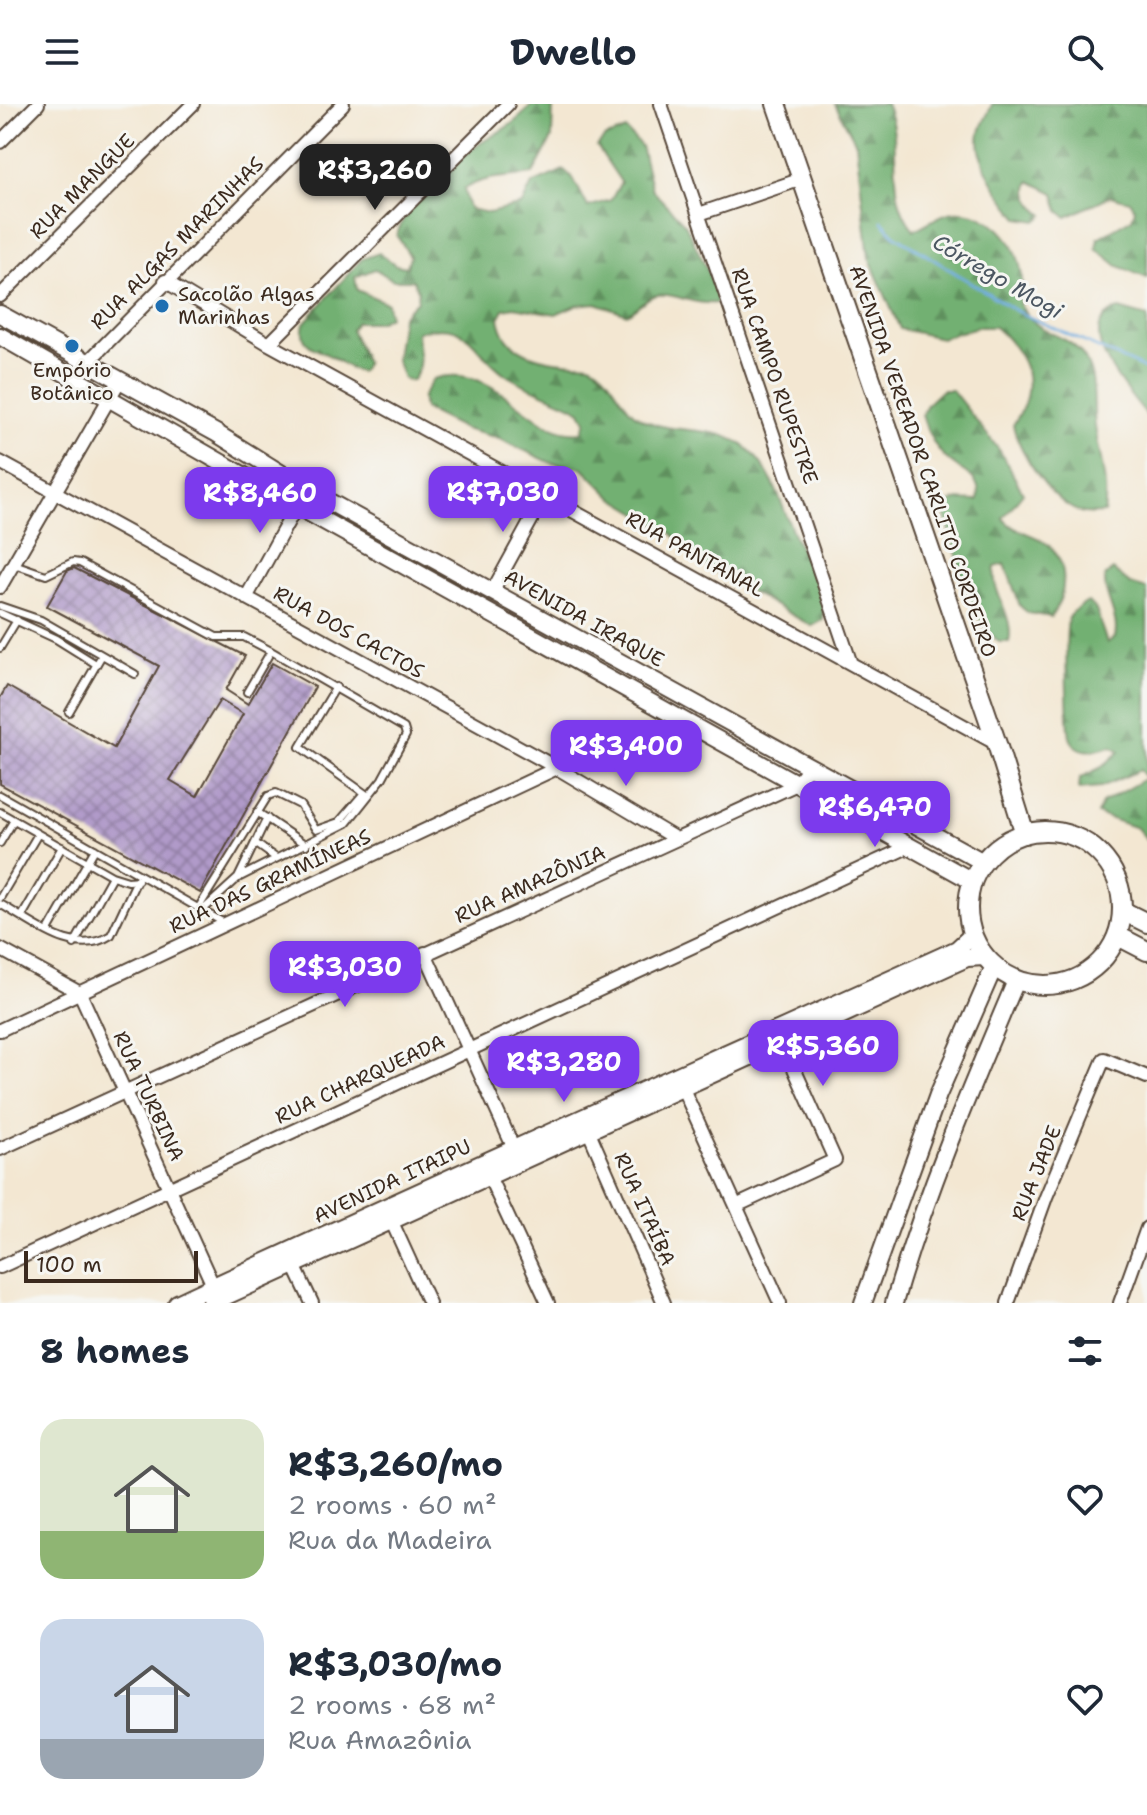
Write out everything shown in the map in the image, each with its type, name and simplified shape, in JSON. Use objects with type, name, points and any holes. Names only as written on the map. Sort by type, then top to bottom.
[{"type":"main road","name":"AVENIDA VEREADOR CARLITO CORDEIRO","points":[[776,104],[997,744],[1025,834]]},
{"type":"main road","points":[[1058,832],[1090,845],[1112,870],[1123,911],[1118,936],[1101,961],[1076,979],[1046,985],[1016,981],[989,962],[972,935],[968,899],[972,881],[995,849],[1025,834],[1058,832]]},
{"type":"main road","points":[[1123,911],[1147,923]]},
{"type":"main road","points":[[1118,936],[1147,951]]},
{"type":"street","points":[[0,142],[38,104]]},
{"type":"street","name":"RUA MANGUE","points":[[0,296],[193,104]]},
{"type":"street","name":"RUA ALGAS MARINHAS","points":[[74,376],[343,104]]},
{"type":"street","points":[[269,344],[508,104]]},
{"type":"street","name":"RUA CAMPO RUPESTRE","points":[[661,104],[850,661]]},
{"type":"street","points":[[699,214],[802,179]]},
{"type":"street","name":"RUA PANTANAL","points":[[165,281],[269,344],[997,744]]},
{"type":"street","name":"AVENIDA IRAQUE","points":[[0,314],[306,489],[983,862]]},
{"type":"street","name":"AVENIDA IRAQUE","points":[[0,336],[297,506],[972,881]]},
{"type":"street","points":[[1,585],[120,380]]},
{"type":"street","name":"RUA DOS CACTOS","points":[[0,462],[557,768],[676,839]]},
{"type":"street","points":[[246,598],[306,489]]},
{"type":"street","points":[[493,590],[545,495]]},
{"type":"street","name":"RUA AMAZÔNIA","points":[[0,1149],[795,785],[809,767]]},
{"type":"street","name":"RUA DAS GRAMÍNEAS","points":[[0,1030],[557,768]]},
{"type":"street","name":"RUA CHARQUEADA","points":[[0,1267],[910,846]]},
{"type":"street","name":"AVENIDA ITAIPU","points":[[215,1296],[516,1153],[780,1037],[957,949],[972,935]]},
{"type":"street","points":[[0,949],[80,993]]},
{"type":"street","points":[[425,953],[516,1153]]},
{"type":"street","name":"AVENIDA ITAIPU","points":[[780,1037],[967,958],[989,962]]},
{"type":"street","points":[[863,1303],[989,962]]},
{"type":"street","points":[[894,1303],[916,1229],[962,1107],[1016,981]]},
{"type":"street","name":"RUA TURBINA","points":[[80,993],[170,1188],[215,1296]]},
{"type":"street","points":[[738,1205],[835,1160],[780,1037]]},
{"type":"street","name":"RUA JADE","points":[[1008,1303],[1046,1197],[1104,1059],[1147,1077]]},
{"type":"street","points":[[681,1083],[780,1303]]},
{"type":"street","name":"AVENIDA ITAIPU","points":[[516,1153],[589,1132],[681,1083]]},
{"type":"street","name":"RUA ITAÍBA","points":[[589,1132],[664,1303]]},
{"type":"street","points":[[485,1168],[548,1303]]},
{"type":"street","name":"AVENIDA ITAIPU","points":[[186,1301],[215,1296],[294,1265],[391,1220],[485,1168]]},
{"type":"street","points":[[391,1220],[429,1303]]},
{"type":"street","points":[[892,1220],[909,1223],[916,1229]]},
{"type":"street","points":[[1120,1303],[1147,1228]]},
{"type":"street","points":[[294,1265],[312,1303]]},
{"type":"lane","points":[[14,564],[46,575],[64,565],[80,563],[216,637],[244,637],[404,728],[406,735],[347,823],[238,878],[201,909]]},
{"type":"lane","points":[[0,606],[41,620],[135,674]]},
{"type":"lane","points":[[0,613],[96,664]]},
{"type":"lane","points":[[0,648],[17,620]]},
{"type":"lane","points":[[247,692],[271,651]]},
{"type":"lane","points":[[69,712],[102,655]]},
{"type":"lane","points":[[336,687],[300,747],[367,795]]},
{"type":"lane","points":[[201,909],[268,796],[285,795],[300,805],[313,827],[323,829],[346,816],[367,795]]},
{"type":"lane","points":[[1,798],[227,924]]},
{"type":"lane","points":[[0,812],[112,876],[137,880],[145,877]]},
{"type":"lane","points":[[257,812],[306,845]]},
{"type":"lane","points":[[238,878],[267,818]]},
{"type":"lane","points":[[0,843],[14,820]]},
{"type":"lane","points":[[50,823],[0,901],[22,916],[74,944],[98,943],[111,935],[137,880]]},
{"type":"lane","points":[[255,843],[276,858]]},
{"type":"lane","points":[[22,916],[62,847]]},
{"type":"lane","points":[[48,931],[95,849]]},
{"type":"lane","points":[[74,944],[112,876]]},
{"type":"green space","points":[[532,104],[553,104],[552,138],[533,174],[472,184],[464,189],[469,209],[489,213],[522,205],[532,184],[564,170],[573,178],[588,207],[611,200],[621,182],[597,146],[604,138],[626,130],[641,146],[652,190],[685,224],[719,294],[716,303],[667,295],[653,296],[627,314],[596,303],[576,305],[556,314],[514,307],[504,309],[499,318],[502,330],[516,348],[526,353],[549,360],[592,365],[607,378],[630,410],[646,421],[725,436],[749,450],[773,483],[817,582],[823,600],[823,620],[812,626],[710,569],[670,532],[612,497],[583,468],[551,463],[498,438],[464,429],[424,409],[422,398],[433,379],[456,376],[477,380],[495,389],[546,424],[563,431],[582,432],[586,421],[581,411],[505,374],[468,338],[449,329],[417,332],[418,369],[412,381],[403,379],[396,359],[402,316],[417,301],[418,291],[413,280],[393,280],[375,269],[355,277],[357,290],[387,303],[389,316],[378,322],[356,322],[351,330],[366,363],[361,372],[306,342],[304,323],[362,259],[379,253],[396,265],[407,267],[410,256],[397,236],[418,198],[455,162],[514,122]]},
{"type":"green space","points":[[835,104],[886,104],[894,136],[899,200],[914,230],[948,213],[970,213],[999,228],[1009,241],[1021,271],[1019,303],[1035,323],[1074,346],[1090,370],[1104,480],[1104,513],[1084,513],[1073,509],[1050,490],[1030,464],[1013,425],[1026,397],[1026,373],[1016,349],[995,327],[977,327],[941,338],[900,329],[869,258],[856,143]]},
{"type":"green space","points":[[992,104],[1147,104],[1147,278],[1118,266],[1096,248],[1098,238],[1132,218],[1135,209],[1130,201],[1110,196],[1067,217],[1059,211],[1054,193],[1030,181],[1030,200],[1044,215],[1037,221],[1019,218],[998,190],[981,155],[980,133]]},
{"type":"green space","points":[[1119,309],[1147,317],[1147,416],[1116,376],[1100,344],[1099,330],[1105,317]]},
{"type":"green space","points":[[942,390],[952,390],[1000,451],[1023,493],[1003,518],[1011,526],[1050,547],[1061,565],[1061,597],[1051,617],[1028,613],[1020,606],[1005,564],[995,567],[996,586],[1009,623],[1009,642],[999,642],[978,616],[945,517],[943,507],[954,500],[978,501],[979,492],[974,480],[938,450],[924,421],[922,415],[927,404]]},
{"type":"green space","points":[[1113,570],[1130,584],[1147,589],[1147,840],[1137,828],[1097,814],[1102,803],[1146,778],[1140,770],[1101,787],[1079,789],[1080,778],[1102,767],[1120,751],[1111,746],[1084,750],[1075,745],[1070,733],[1066,658],[1069,617],[1088,602],[1096,610],[1107,643],[1115,637],[1115,622],[1105,584],[1105,576]]},
{"type":"building","points":[[74,568],[245,656],[226,690],[248,704],[272,663],[315,687],[200,893],[0,784],[0,698],[7,686],[114,748],[159,666],[47,606],[67,571]],"holes":[[[220,700],[243,714],[197,796],[170,780]]]},
{"type":"waterway","name":"Córrego Mogi","points":[[882,221],[896,236],[1018,312],[1147,370]]},
{"type":"place","name":"Sacolão Algas Marinhas","points":[[162,306]]},
{"type":"place","name":"Empório Botânico","points":[[72,346]]}]
